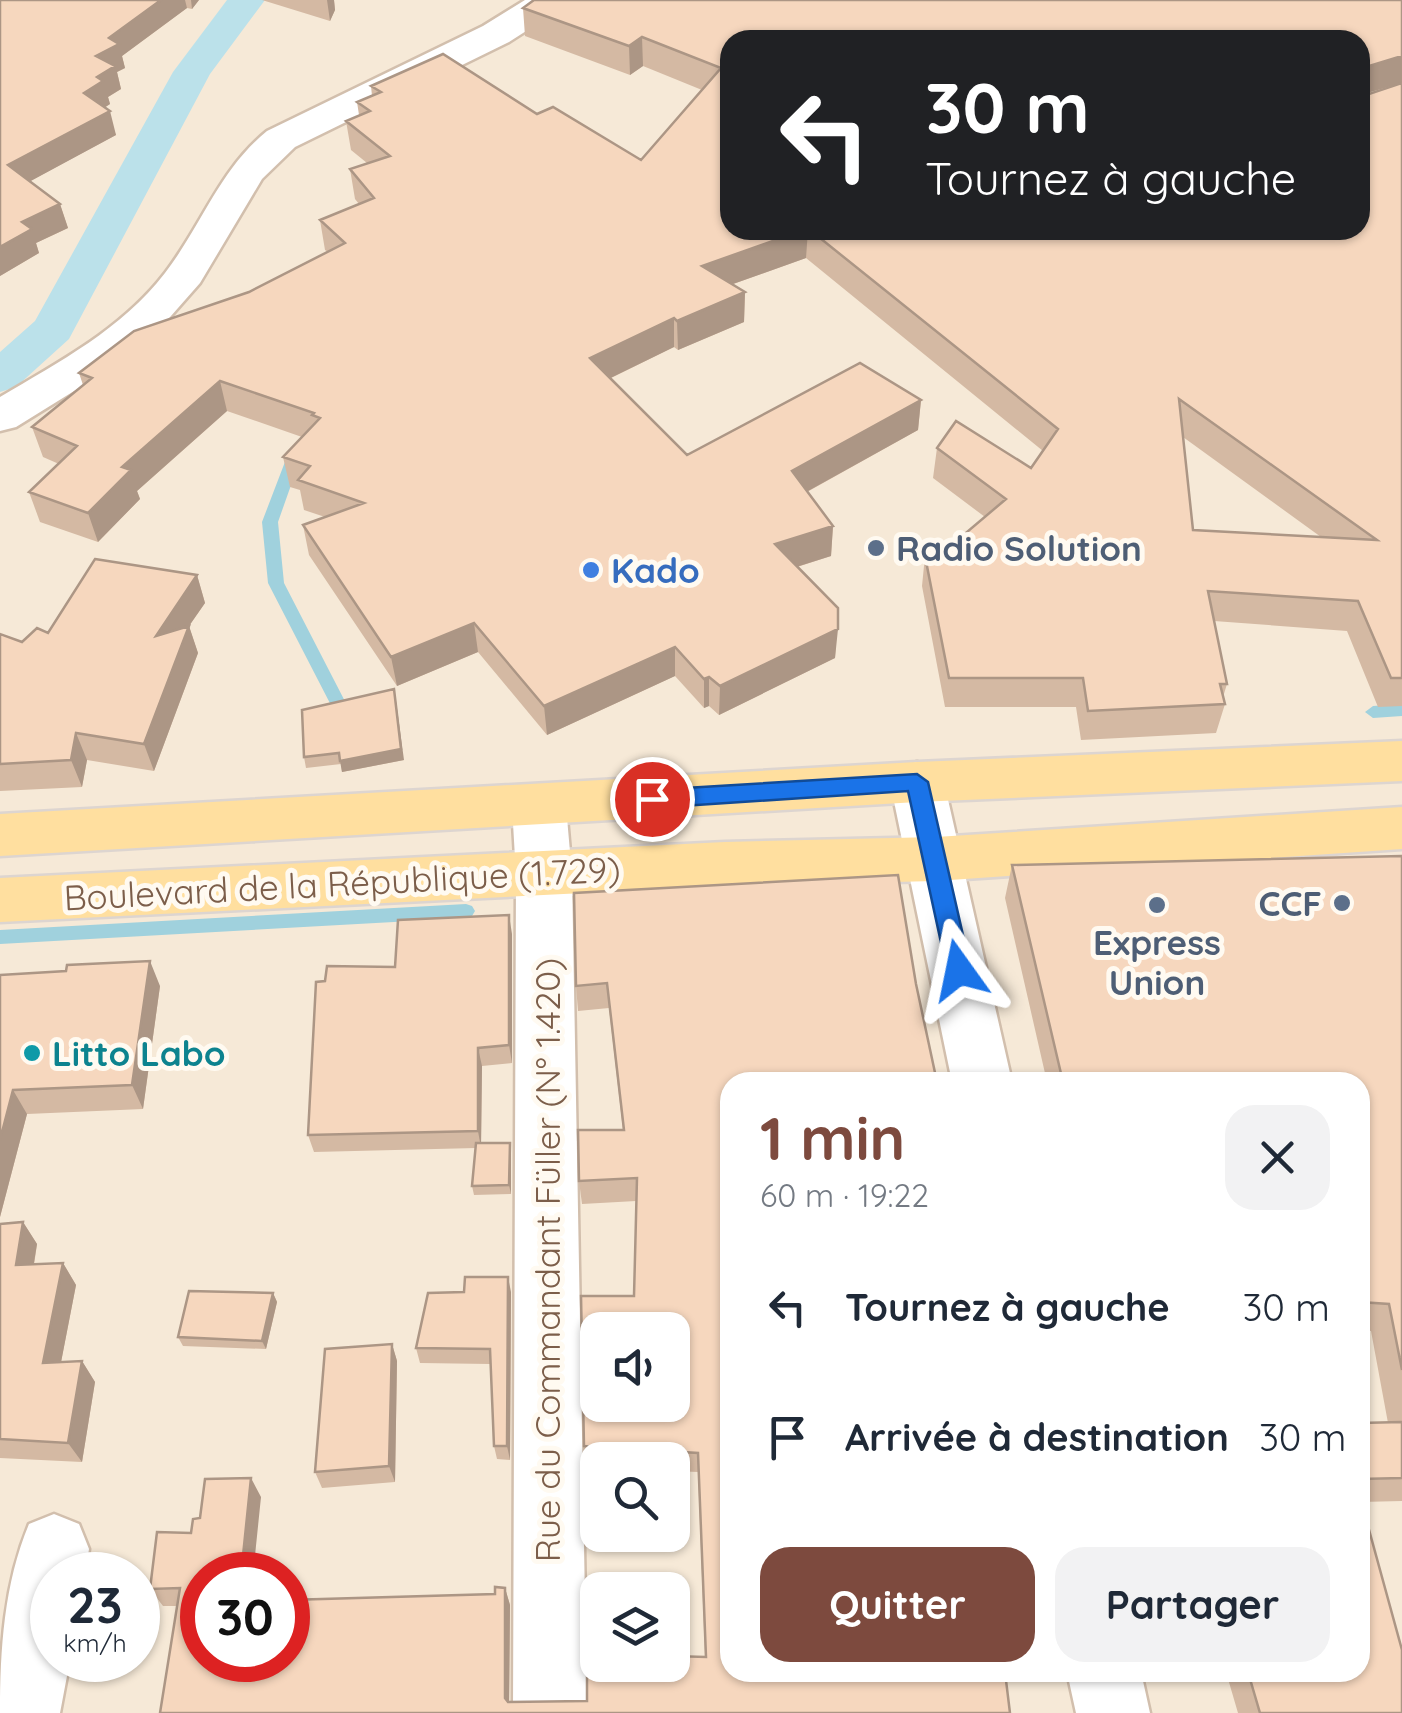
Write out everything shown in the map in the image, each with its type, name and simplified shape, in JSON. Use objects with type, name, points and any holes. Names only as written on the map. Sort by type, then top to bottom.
[{"type":"main road","name":"Boulevard de la République (1.729)","points":[[0,835],[917,782],[1402,761]]},
{"type":"main road","name":"Boulevard de la République (1.729)","points":[[0,900],[725,864],[936,858],[1402,828]]},
{"type":"street","points":[[0,417],[148,317],[180,282],[234,185],[260,154],[280,139],[496,34],[549,0]]},
{"type":"street","points":[[917,782],[980,1072]]},
{"type":"street","name":"Rue du Commandant Füller (N° 1.420)","points":[[538,806],[544,875],[550,1713]]},
{"type":"street","points":[[23,1713],[54,1549]]},
{"type":"street","points":[[1106,1682],[1113,1713]]},
{"type":"shaded area","points":[[0,0],[1402,0],[1402,1713],[0,1713]]},
{"type":"building","points":[[0,0],[161,0],[109,38],[119,44],[96,56],[115,66],[97,77],[103,81],[84,93],[110,111],[8,165],[60,204],[22,222],[32,229],[0,247]]},
{"type":"building","points":[[534,0],[1402,0],[1402,56],[1370,66],[1370,30],[720,30],[720,68],[642,37],[629,46],[523,8]]},
{"type":"building","points":[[443,54],[537,114],[553,107],[641,160],[720,69],[720,240],[776,240],[702,266],[745,292],[677,321],[674,318],[590,358],[687,455],[860,363],[921,400],[792,471],[833,526],[775,544],[838,608],[838,629],[720,686],[709,677],[704,679],[675,647],[544,706],[474,623],[391,657],[303,525],[364,503],[298,480],[310,466],[283,457],[320,418],[220,381],[122,467],[131,470],[88,513],[29,492],[77,446],[32,427],[92,378],[79,373],[134,331],[249,292],[345,243],[320,220],[374,198],[350,169],[390,156],[346,121],[370,111],[357,102],[381,92],[371,86]]},
{"type":"building","points":[[1402,83],[1402,678],[1391,678],[1358,601],[1208,591],[1227,684],[1220,684],[1225,704],[1088,711],[1083,678],[949,678],[925,556],[947,549],[1006,499],[937,448],[956,421],[1031,468],[1058,429],[822,240],[1370,240],[1370,94]],"holes":[[[1179,399],[1377,540],[1193,530]]]},
{"type":"building","points":[[95,559],[197,575],[156,636],[189,626],[144,744],[76,733],[71,760],[0,764],[0,634],[22,642],[37,628],[48,633]]},
{"type":"building","points":[[394,689],[401,749],[340,761],[339,753],[304,757],[302,710]]},
{"type":"building","points":[[1402,856],[1402,1370],[1389,1304],[1370,1303],[1370,1072],[1061,1072],[1012,865]]},
{"type":"building","points":[[898,875],[935,1072],[720,1072],[720,1682],[1006,1682],[1010,1713],[160,1713],[180,1588],[180,1682],[310,1682],[310,1599],[495,1594],[495,1587],[505,1588],[508,1702],[587,1701],[587,1682],[690,1682],[690,1657],[706,1657],[698,1453],[690,1453],[690,1442],[584,1442],[584,1422],[690,1422],[690,1312],[581,1312],[581,1296],[634,1296],[637,1178],[579,1181],[578,1130],[624,1130],[607,983],[576,986],[574,893]]},
{"type":"building","points":[[509,915],[509,1045],[478,1048],[478,1131],[308,1135],[316,982],[325,981],[327,966],[395,967],[398,920]]},
{"type":"building","points":[[150,961],[132,1085],[13,1090],[0,1140],[0,975],[66,971],[67,965]]},
{"type":"building","points":[[476,1143],[510,1143],[509,1185],[472,1186]]},
{"type":"building","points":[[23,1222],[16,1265],[63,1263],[43,1363],[82,1361],[68,1443],[0,1439],[0,1224]]},
{"type":"building","points":[[465,1277],[508,1277],[507,1446],[494,1446],[490,1349],[416,1348],[428,1293],[464,1292]]},
{"type":"building","points":[[189,1291],[273,1293],[262,1341],[178,1337]]},
{"type":"building","points":[[392,1344],[389,1466],[315,1472],[325,1349]]},
{"type":"building","points":[[1402,1422],[1402,1478],[1370,1479],[1370,1423]]},
{"type":"building","points":[[251,1478],[243,1552],[180,1552],[180,1588],[160,1589],[160,1552],[155,1552],[157,1532],[191,1533],[193,1519],[200,1518],[205,1479]]},
{"type":"building","points":[[1370,1533],[1402,1650],[1402,1713],[1260,1713],[1251,1682],[1370,1682]]},
{"type":"waterway","points":[[0,377],[53,329],[192,72],[246,0]]},
{"type":"waterway","points":[[295,454],[270,522],[276,583],[343,713]]},
{"type":"waterway","points":[[1373,712],[1402,710]]},
{"type":"waterway","points":[[0,937],[466,911]]},
{"type":"place","name":"Radio Solution","points":[[876,548]]},
{"type":"place","name":"Kado","points":[[591,570]]},
{"type":"place","name":"CCF","points":[[1342,903]]},
{"type":"place","name":"Express Union","points":[[1157,905]]},
{"type":"place","name":"Litto Labo","points":[[32,1053]]},
{"type":"route","points":[[652,799],[917,782],[959,970]]}]
